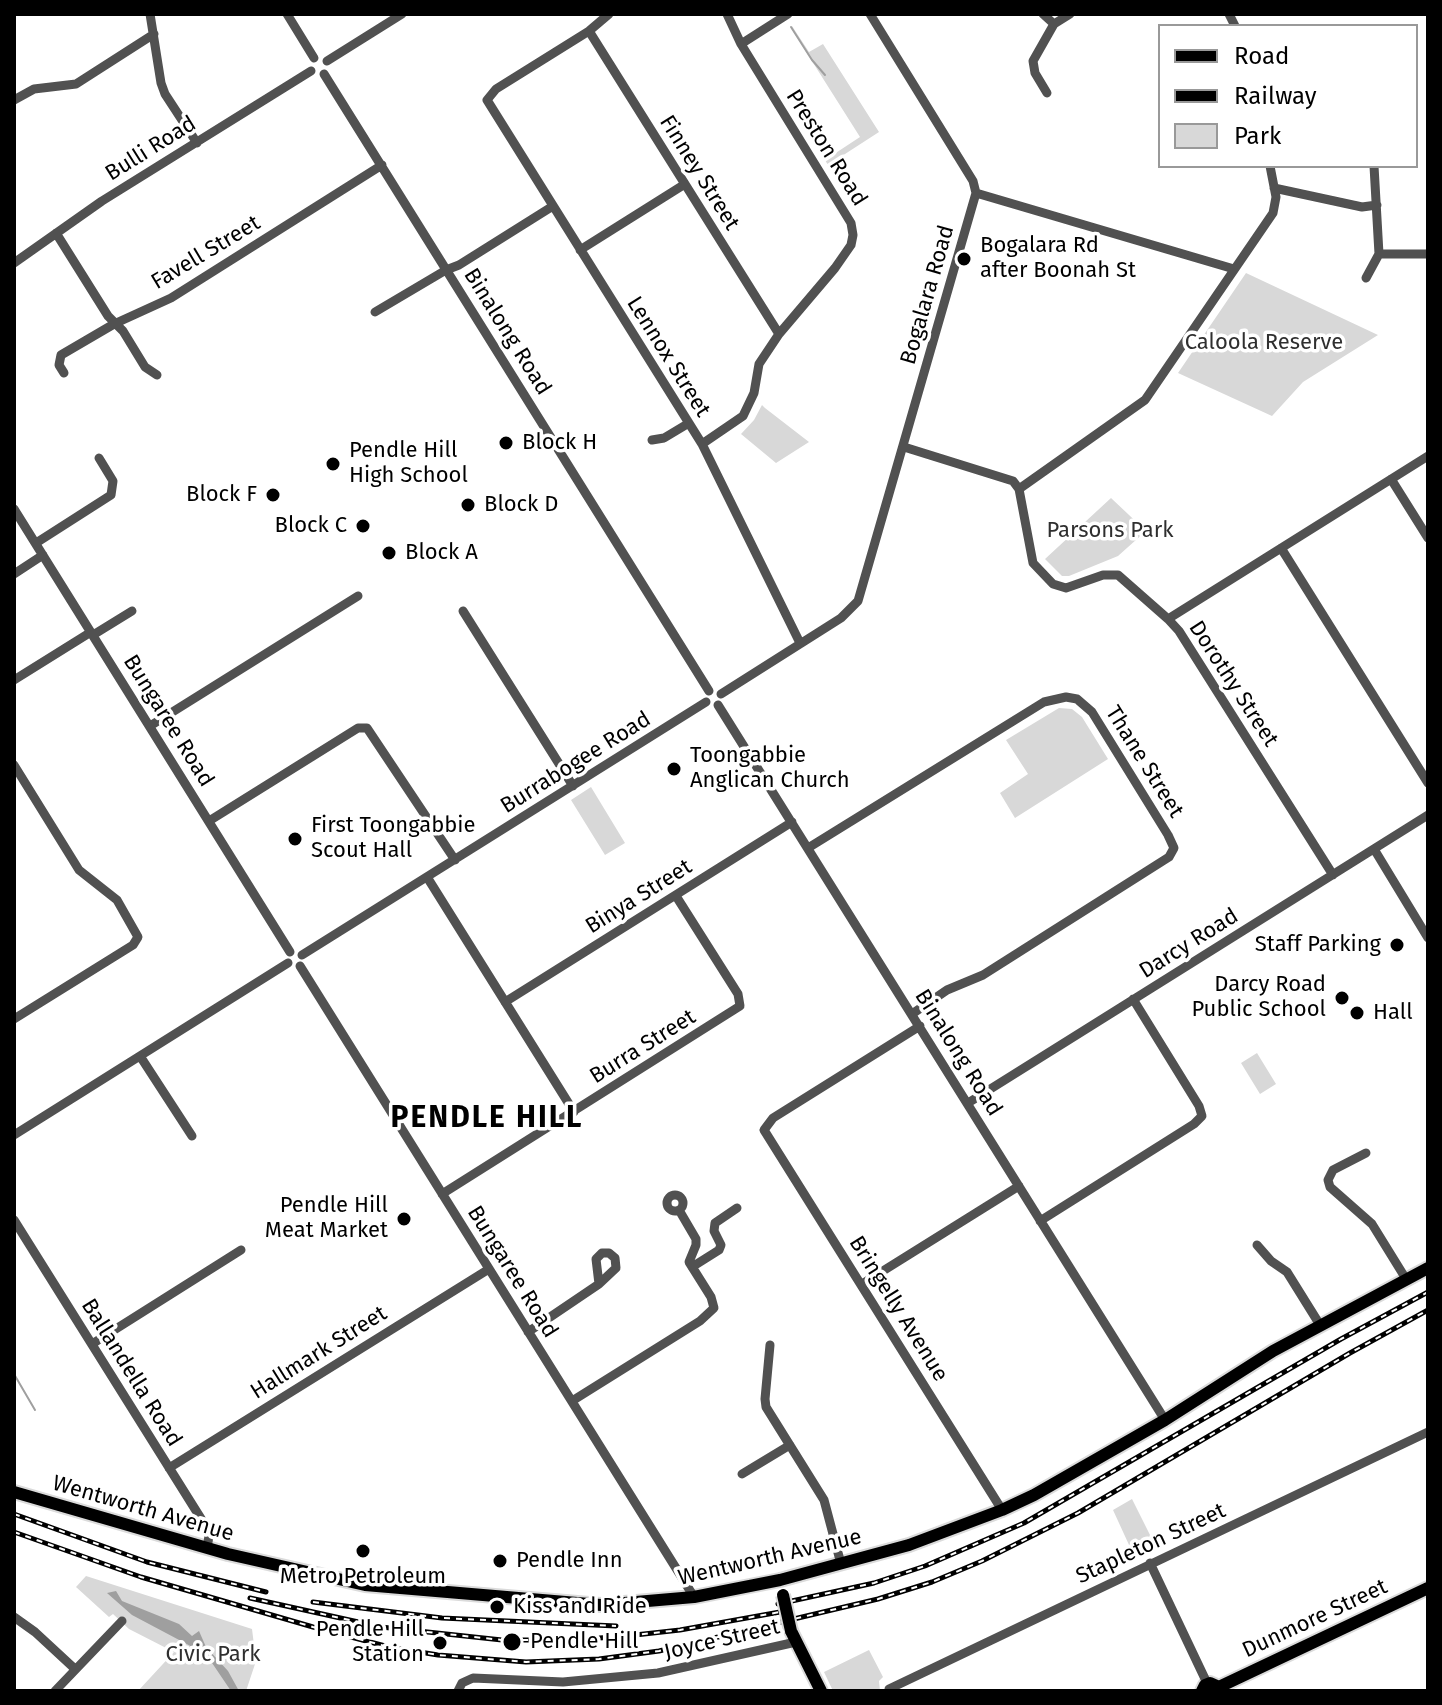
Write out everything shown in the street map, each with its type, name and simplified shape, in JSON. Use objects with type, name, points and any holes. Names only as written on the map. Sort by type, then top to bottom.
[{"type":"main road","name":"Wentworth Avenue","points":[[14,1492],[207,1548],[340,1580],[412,1591],[601,1605],[694,1597],[780,1580],[909,1545],[1002,1510],[1165,1420],[1273,1351],[1428,1268]]},
{"type":"main road","points":[[780,1580],[794,1636],[821,1691]]},
{"type":"main road","name":"Dunmore Street","points":[[1212,1688],[1428,1588]]},
{"type":"street","points":[[150,14],[165,94],[197,143]]},
{"type":"street","points":[[287,14],[314,58]]},
{"type":"street","points":[[327,61],[402,14]]},
{"type":"street","points":[[589,31],[609,14]]},
{"type":"street","name":"Preston Road","points":[[727,14],[741,44],[851,223],[853,235],[851,245],[835,268],[779,334]]},
{"type":"street","points":[[741,44],[788,14]]},
{"type":"street","points":[[870,14],[973,181],[976,193],[1234,269]]},
{"type":"street","points":[[1043,14],[1054,24]]},
{"type":"street","points":[[1047,93],[1040,86],[1033,61],[1054,24],[1070,14]]},
{"type":"street","name":"Lennox Street","points":[[589,31],[496,89],[487,100],[702,444],[800,643]]},
{"type":"street","name":"Finney Street","points":[[589,31],[779,334]]},
{"type":"street","points":[[14,99],[34,89],[76,84],[154,34]]},
{"type":"street","points":[[314,58],[327,61],[328,68],[324,74],[315,75],[311,71],[310,62],[314,58]]},
{"type":"street","name":"Bulli Road","points":[[14,263],[311,71]]},
{"type":"street","name":"Binalong Road","points":[[324,74],[709,691]]},
{"type":"street","name":"Favell Street","points":[[64,373],[59,365],[61,355],[114,324],[171,298],[382,165]]},
{"type":"street","points":[[904,447],[1005,477],[1019,489],[1145,400],[1273,213],[1274,188],[1270,168]]},
{"type":"street","points":[[1366,278],[1379,254],[1374,168]]},
{"type":"street","points":[[580,250],[685,184]]},
{"type":"street","points":[[1274,188],[1362,207],[1377,205]]},
{"type":"street","name":"Bogalara Road","points":[[800,643],[854,606],[860,594],[976,193]]},
{"type":"street","points":[[375,312],[459,265],[553,206]]},
{"type":"street","points":[[56,233],[114,324],[123,331],[145,367],[157,375]]},
{"type":"street","points":[[1379,254],[1428,254]]},
{"type":"street","points":[[702,444],[743,416],[754,393],[759,364],[779,334]]},
{"type":"street","points":[[652,440],[664,438],[689,423]]},
{"type":"street","points":[[1168,619],[1428,456]]},
{"type":"street","points":[[36,543],[111,495],[113,481],[99,458]]},
{"type":"street","points":[[1391,479],[1428,538]]},
{"type":"street","name":"Dorothy Street","points":[[1019,489],[1031,556],[1038,570],[1049,580],[1066,588],[1103,575],[1118,575],[1168,619],[1179,631],[1333,875]]},
{"type":"street","name":"Bungaree Road","points":[[14,509],[290,952]]},
{"type":"street","points":[[1281,548],[1428,783]]},
{"type":"street","points":[[14,574],[43,555]]},
{"type":"street","points":[[150,726],[358,596]]},
{"type":"street","points":[[14,680],[132,611]]},
{"type":"street","points":[[463,611],[573,786]]},
{"type":"street","points":[[721,694],[800,643]]},
{"type":"street","points":[[716,690],[721,694],[718,705],[712,707],[706,702],[709,691],[716,690]]},
{"type":"street","name":"Thane Street","points":[[808,848],[1044,702],[1066,697],[1077,699],[1092,712],[1168,835],[1174,848],[1169,857],[983,975],[947,990],[912,1014]]},
{"type":"street","name":"Burrabogee Road","points":[[302,955],[706,702]]},
{"type":"street","name":"Binalong Road","points":[[718,705],[1165,1420]]},
{"type":"street","points":[[209,821],[358,728],[367,728],[455,860]]},
{"type":"street","points":[[14,765],[81,872],[117,900],[138,937],[133,945],[14,1019]]},
{"type":"street","name":"Darcy Road","points":[[968,1103],[1428,815]]},
{"type":"street","name":"Binya Street","points":[[505,1002],[792,822]]},
{"type":"street","points":[[1374,849],[1428,938]]},
{"type":"street","points":[[427,877],[574,1112]]},
{"type":"street","name":"Burra Street","points":[[442,1194],[740,1006],[738,994],[676,896]]},
{"type":"street","points":[[297,951],[302,955],[304,960],[300,966],[294,968],[288,963],[290,952],[297,951]]},
{"type":"street","points":[[14,1135],[288,963]]},
{"type":"street","name":"Bungaree Road","points":[[300,966],[694,1597]]},
{"type":"street","points":[[1040,1221],[1202,1116],[1199,1106],[1133,999]]},
{"type":"street","name":"Bringelly Avenue","points":[[920,1026],[773,1118],[764,1127],[767,1138],[1002,1510]]},
{"type":"street","points":[[140,1056],[192,1136]]},
{"type":"street","points":[[1366,1153],[1333,1170],[1328,1180],[1330,1187],[1372,1224],[1406,1279]]},
{"type":"street","points":[[862,1284],[1019,1186]]},
{"type":"street","points":[[692,1267],[718,1252],[721,1245],[715,1233],[715,1223],[737,1208]]},
{"type":"street","points":[[572,1401],[713,1310],[715,1305],[688,1259],[696,1239],[679,1210]]},
{"type":"street","name":"Ballandella Road","points":[[14,1220],[207,1528],[207,1548]]},
{"type":"street","points":[[1257,1245],[1271,1261],[1287,1272],[1320,1325]]},
{"type":"street","points":[[92,1344],[241,1250]]},
{"type":"street","name":"Hallmark Street","points":[[169,1468],[489,1269]]},
{"type":"street","points":[[528,1332],[599,1284]]},
{"type":"street","points":[[770,1345],[765,1403],[824,1500],[841,1564]]},
{"type":"street","name":"Stapleton Street","points":[[889,1689],[1428,1432]]},
{"type":"street","points":[[742,1474],[790,1445]]},
{"type":"street","points":[[1150,1563],[1212,1688]]},
{"type":"street","points":[[14,1617],[75,1669]]},
{"type":"street","points":[[55,1691],[122,1621]]},
{"type":"street","name":"Joyce Street","points":[[458,1691],[465,1681],[473,1678],[523,1686],[658,1673],[794,1636]]},
{"type":"green space","points":[[792,26],[809,52],[823,44],[879,132],[828,165],[825,160],[860,137]]},
{"type":"green space","name":"Caloola Reserve","points":[[1246,273],[1378,335],[1303,382],[1272,416],[1178,373]]},
{"type":"green space","points":[[762,405],[809,442],[776,463],[741,434]]},
{"type":"green space","name":"Parsons Park","points":[[1111,498],[1146,531],[1118,556],[1062,576],[1045,559]]},
{"type":"green space","points":[[1059,708],[1072,709],[1082,717],[1108,759],[1015,818],[1000,793],[1028,774],[1006,740]]},
{"type":"green space","points":[[591,787],[625,843],[605,855],[571,800]]},
{"type":"green space","points":[[1257,1053],[1276,1084],[1260,1094],[1241,1063]]},
{"type":"green space","points":[[1132,1499],[1156,1547],[1135,1558],[1113,1510]]},
{"type":"green space","name":"Civic Park","points":[[86,1576],[252,1629],[256,1661],[246,1691],[138,1691],[174,1652],[129,1629],[113,1614],[109,1617],[76,1587]]},
{"type":"green space","points":[[869,1650],[883,1677],[879,1681],[880,1691],[833,1691],[824,1672]]},
{"type":"shaded area","points":[[116,1591],[122,1601],[179,1624],[192,1636],[199,1631],[206,1647],[228,1671],[239,1691],[231,1691],[208,1657],[132,1615],[107,1593]]},
{"type":"waterway","points":[[791,27],[825,75]]},
{"type":"waterway","points":[[14,1374],[35,1410]]},
{"type":"railway","points":[[778,1604],[874,1583],[925,1566],[1024,1523],[1428,1292]]},
{"type":"railway","points":[[14,1532],[141,1577],[389,1647],[438,1655],[526,1662],[599,1659],[659,1651],[878,1599],[932,1582],[982,1561],[1078,1513],[1428,1310]]},
{"type":"railway","points":[[14,1514],[147,1562],[266,1592]]},
{"type":"railway","points":[[250,1598],[381,1627],[502,1640],[626,1636],[680,1630],[791,1610]]},
{"type":"railway","points":[[313,1602],[442,1618],[616,1626]]},
{"type":"place","name":"Bogalara Rd after Boonah St","points":[[964,259]]},
{"type":"place","name":"Block H","points":[[506,443]]},
{"type":"place","name":"Pendle Hill High School","points":[[333,464]]},
{"type":"place","name":"Block F","points":[[273,495]]},
{"type":"place","name":"Block D","points":[[468,505]]},
{"type":"place","name":"Block C","points":[[363,526]]},
{"type":"place","name":"Block A","points":[[389,553]]},
{"type":"place","name":"Toongabbie Anglican Church","points":[[674,769]]},
{"type":"place","name":"First Toongabbie Scout Hall","points":[[295,839]]},
{"type":"place","name":"Staff Parking","points":[[1397,945]]},
{"type":"place","name":"Darcy Road Public School","points":[[1342,998]]},
{"type":"place","name":"Hall","points":[[1357,1013]]},
{"type":"place","name":"Pendle Hill Meat Market","points":[[404,1219]]},
{"type":"place","name":"Metro Petroleum","points":[[363,1551]]},
{"type":"place","name":"Pendle Inn","points":[[500,1561]]},
{"type":"place","name":"Kiss and Ride","points":[[497,1607]]},
{"type":"place","name":"Pendle Hill","points":[[512,1642]]},
{"type":"place","name":"Pendle Hill Station","points":[[440,1643]]},
{"type":"district","name":"PENDLE HILL","points":[[487,1119]]}]
